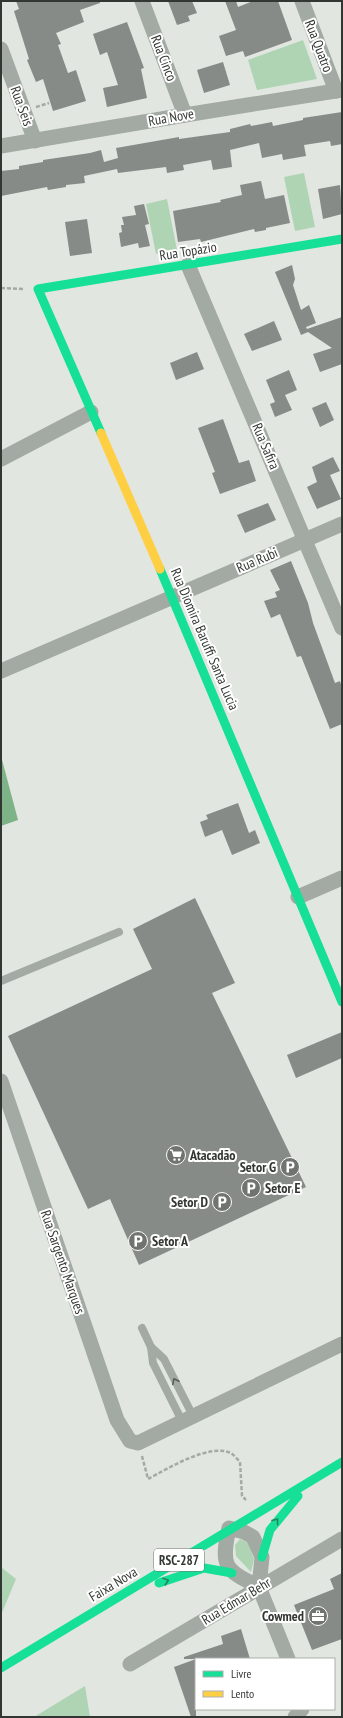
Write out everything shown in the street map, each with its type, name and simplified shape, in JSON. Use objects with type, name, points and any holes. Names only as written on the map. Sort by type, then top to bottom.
[{"type":"main road","name":"Rua Topázio","points":[[38,289],[342,239]]},
{"type":"main road","name":"Rua Diomira Baruffi Santa Lucia","points":[[38,289],[172,597],[342,1002]]},
{"type":"main road","name":"Faixa Nova","points":[[1,1668],[229,1528],[342,1462]]},
{"type":"main road","points":[[262,1557],[264,1543],[270,1529],[310,1480]]},
{"type":"main road","points":[[128,1590],[167,1581],[191,1571],[204,1568],[232,1573]]},
{"type":"street","name":"Rua Cinco","points":[[142,1],[185,114]]},
{"type":"street","name":"Rua Quatro","points":[[302,1],[339,91]]},
{"type":"street","name":"Rua Seis","points":[[1,49],[35,140]]},
{"type":"street","name":"Rua Nove","points":[[1,146],[185,114],[339,91]]},
{"type":"street","name":"Rua Safira","points":[[188,265],[306,540],[342,628]]},
{"type":"street","points":[[1,459],[91,412]]},
{"type":"street","name":"Rua Rubi","points":[[1,671],[342,524]]},
{"type":"street","points":[[298,896],[342,878]]},
{"type":"street","name":"Rua Sargento Marques","points":[[1,1081],[117,1420],[134,1442]]},
{"type":"street","points":[[134,1442],[342,1344]]},
{"type":"street","points":[[259,1587],[232,1573],[227,1563],[225,1552],[229,1528],[244,1532],[253,1537],[262,1557],[259,1587],[288,1658]]},
{"type":"street","name":"Rua Edmar Behr","points":[[130,1664],[342,1538]]},
{"type":"lane","points":[[1,981],[119,932]]},
{"type":"lane","points":[[142,1328],[151,1347],[153,1363],[187,1418]]},
{"type":"lane","points":[[151,1347],[164,1359],[187,1418]]},
{"type":"path","points":[[35,108],[49,103]]},
{"type":"path","points":[[1,288],[38,289]]},
{"type":"path","points":[[134,1442],[148,1479],[200,1454],[216,1451],[230,1453],[240,1462],[242,1496],[256,1513]]},
{"type":"shaded area","points":[[303,40],[317,79],[257,90],[248,60]]},
{"type":"shaded area","points":[[304,173],[315,227],[295,231],[284,177]]},
{"type":"shaded area","points":[[167,199],[177,250],[156,254],[146,204]]},
{"type":"shaded area","points":[[1,756],[18,820],[1,826]]},
{"type":"shaded area","points":[[240,1539],[248,1543],[254,1559],[251,1572],[236,1556],[235,1545]]},
{"type":"shaded area","points":[[1,1567],[16,1579],[1,1615]]},
{"type":"shaded area","points":[[85,1686],[90,1717],[34,1717]]},
{"type":"building","points":[[16,1],[100,1],[100,3],[80,10],[84,22],[56,33],[61,44],[58,45],[68,73],[76,70],[86,101],[53,111],[43,79],[36,82],[27,60],[29,59],[14,11],[19,9]]},
{"type":"building","points":[[168,1],[192,1],[197,13],[188,16],[190,21],[177,25]]},
{"type":"building","points":[[225,1],[236,1],[238,7],[253,1],[278,1],[292,40],[245,57],[243,51],[226,56],[219,36],[236,30]]},
{"type":"building","points":[[127,22],[144,68],[141,69],[147,98],[107,107],[103,88],[118,85],[107,52],[100,55],[93,34]]},
{"type":"building","points":[[223,62],[230,85],[204,93],[197,70]]},
{"type":"building","points":[[342,112],[342,144],[331,146],[330,141],[304,145],[306,156],[283,160],[282,154],[262,158],[259,143],[230,150],[232,167],[213,170],[211,160],[183,165],[184,170],[167,173],[166,167],[118,173],[117,169],[84,176],[85,183],[66,185],[66,187],[48,190],[47,187],[1,196],[1,171],[19,169],[19,166],[43,162],[43,160],[101,150],[104,162],[118,158],[116,148],[179,137],[179,139],[230,132],[230,129],[250,124],[251,126],[272,122],[273,126],[303,120],[303,118]]},
{"type":"building","points":[[261,181],[265,199],[284,195],[290,223],[266,228],[266,230],[255,232],[254,229],[201,242],[200,239],[178,242],[173,211],[221,202],[220,200],[242,195],[240,185]]},
{"type":"building","points":[[340,185],[342,214],[323,219],[318,189]]},
{"type":"building","points":[[144,204],[149,224],[145,225],[150,246],[139,248],[138,243],[121,247],[119,233],[122,232],[121,225],[124,225],[122,217],[136,215],[134,206]]},
{"type":"building","points":[[87,219],[92,253],[70,256],[65,222]]},
{"type":"building","points":[[292,265],[295,279],[293,285],[301,310],[309,305],[316,323],[306,327],[307,329],[342,317],[342,364],[320,372],[313,354],[332,348],[308,332],[301,335],[275,272]]},
{"type":"building","points":[[274,321],[282,340],[252,351],[244,334]]},
{"type":"building","points":[[197,352],[204,369],[176,380],[170,363]]},
{"type":"building","points":[[289,370],[297,390],[285,395],[292,410],[275,417],[270,404],[275,402],[266,380]]},
{"type":"building","points":[[326,402],[334,420],[320,427],[312,408]]},
{"type":"building","points":[[223,419],[239,463],[249,460],[256,481],[220,494],[212,473],[215,472],[198,428]]},
{"type":"building","points":[[333,457],[340,471],[330,475],[341,499],[317,509],[307,487],[317,482],[312,467]]},
{"type":"building","points":[[268,503],[276,520],[245,533],[237,515]]},
{"type":"building","points":[[291,561],[308,603],[313,623],[335,683],[340,681],[342,688],[342,724],[330,729],[301,656],[297,657],[280,614],[271,618],[264,601],[277,597],[275,592],[280,590],[270,570]]},
{"type":"building","points":[[238,803],[249,833],[255,830],[260,843],[232,855],[222,830],[205,837],[200,822],[208,819],[206,815]]},
{"type":"building","points":[[195,898],[235,983],[212,993],[306,1187],[139,1265],[110,1199],[88,1209],[8,1036],[152,969],[133,929]]},
{"type":"building","points":[[342,1032],[342,1058],[296,1078],[287,1055]]},
{"type":"building","name":"Cowmed","points":[[342,1573],[342,1639],[312,1650],[294,1605],[334,1589],[330,1579]]},
{"type":"building","points":[[241,1629],[250,1658],[184,1659],[184,1657],[223,1644],[221,1636]]},
{"type":"building","points":[[195,1659],[196,1717],[191,1717],[174,1667]]},
{"type":"traffic: fast","points":[[101,433],[38,289],[342,239]]},
{"type":"traffic: fast","points":[[160,569],[342,1002]]},
{"type":"traffic: fast","points":[[1,1668],[342,1462]]},
{"type":"traffic: fast","points":[[262,1557],[270,1530],[298,1496]]},
{"type":"traffic: fast","points":[[159,1583],[204,1568],[232,1573]]},
{"type":"traffic: slow","points":[[101,433],[160,569]]},
{"type":"place","name":"Atacadão","points":[[176,1155]]},
{"type":"place","name":"Setor G","points":[[290,1167]]},
{"type":"place","name":"Setor E","points":[[251,1188]]},
{"type":"place","name":"Setor D","points":[[222,1202]]},
{"type":"place","name":"Setor A","points":[[138,1241]]},
{"type":"place","name":"Cowmed","points":[[318,1616]]}]
